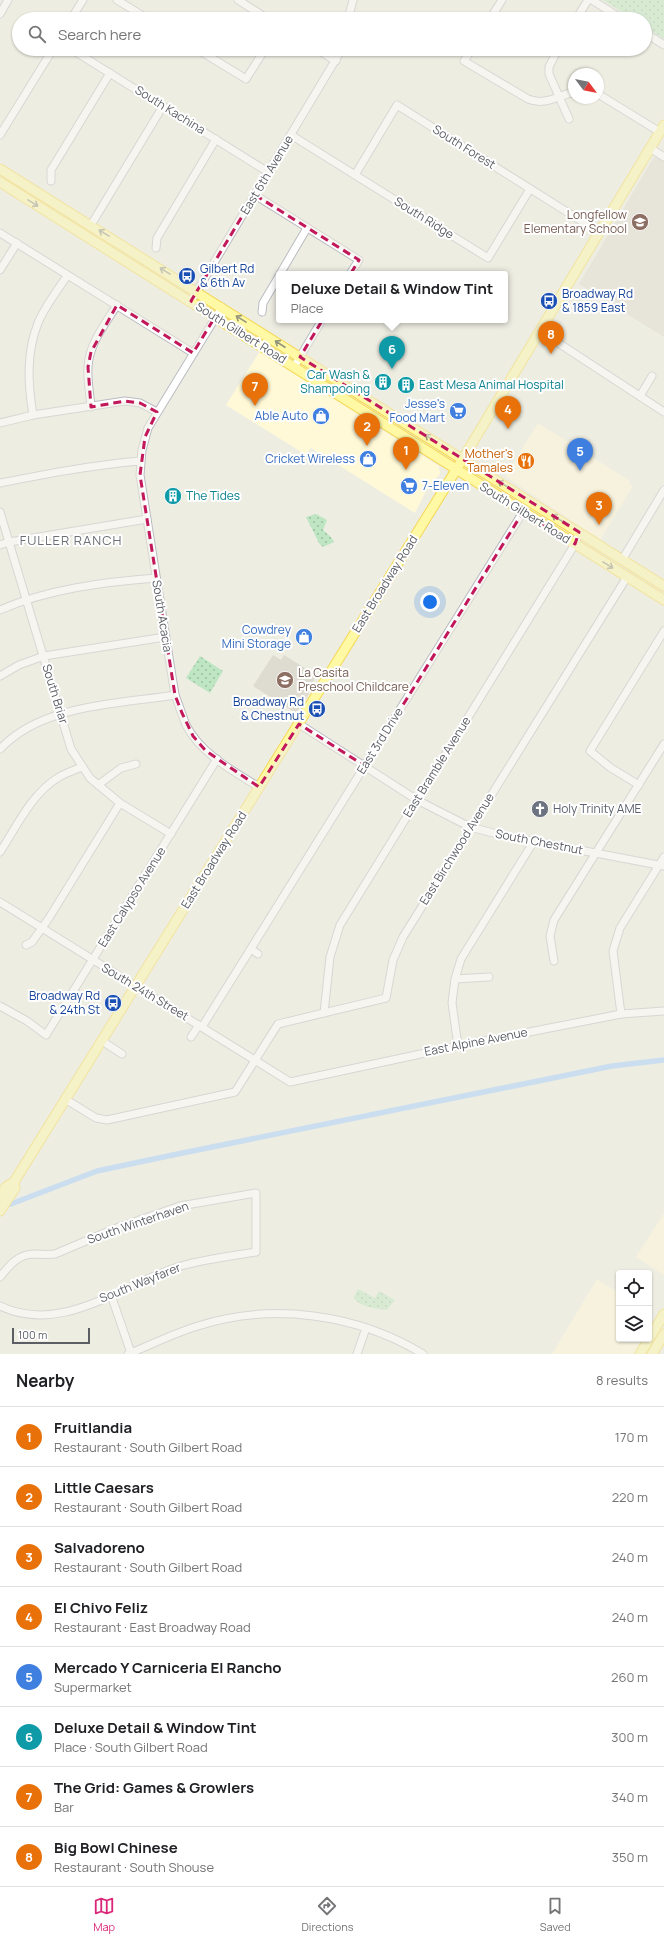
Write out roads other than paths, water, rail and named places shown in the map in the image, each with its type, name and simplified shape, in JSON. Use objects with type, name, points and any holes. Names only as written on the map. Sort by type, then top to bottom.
[{"type":"main road","name":"East Broadway Road","points":[[0,1211],[5,1196],[15,1188],[14,1182],[456,470],[662,128]]},
{"type":"main road","name":"South Gilbert Road","points":[[0,169],[463,458],[664,586]]},
{"type":"main road","name":"South Gilbert Road","points":[[0,182],[664,600]]},
{"type":"main road","points":[[312,378],[334,385],[339,382]]},
{"type":"main road","points":[[346,400],[348,397],[352,397],[377,410],[386,411]]},
{"type":"main road","points":[[652,1334],[664,1314]]},
{"type":"main road","points":[[652,1354],[664,1334]]},
{"type":"main road","points":[[640,1354],[647,1342]]},
{"type":"street","points":[[0,14],[8,0]]},
{"type":"street","points":[[75,12],[83,0]]},
{"type":"street","points":[[117,0],[137,12]]},
{"type":"street","points":[[238,0],[257,12]]},
{"type":"street","points":[[350,12],[353,0]]},
{"type":"street","points":[[494,12],[502,0]]},
{"type":"street","points":[[580,12],[588,0]]},
{"type":"street","points":[[592,0],[611,12]]},
{"type":"street","points":[[652,37],[664,45]]},
{"type":"street","points":[[0,135],[49,56]]},
{"type":"street","name":"South Kachina","points":[[83,56],[268,172]]},
{"type":"street","points":[[208,56],[246,79],[261,56]]},
{"type":"street","points":[[328,56],[336,61]]},
{"type":"street","name":"East 6th Avenue","points":[[191,301],[338,56]]},
{"type":"street","points":[[467,56],[464,61],[528,99],[540,102],[560,98],[568,95]]},
{"type":"street","points":[[554,56],[549,67],[551,83],[560,98],[569,119]]},
{"type":"street","points":[[51,181],[51,170],[110,73]]},
{"type":"street","points":[[604,97],[662,128]]},
{"type":"street","name":"South Forest","points":[[355,175],[397,105],[600,232]]},
{"type":"street","points":[[91,225],[163,106]]},
{"type":"street","name":"South Ridge","points":[[291,135],[488,258],[530,189]]},
{"type":"street","points":[[156,248],[156,238],[216,139]]},
{"type":"street","points":[[650,148],[664,157]]},
{"type":"street","points":[[255,196],[359,260],[352,271]]},
{"type":"street","points":[[282,271],[307,228]]},
{"type":"street","points":[[0,233],[193,353]]},
{"type":"street","points":[[0,270],[17,243]]},
{"type":"street","points":[[33,416],[29,388],[31,347],[38,323],[68,276]]},
{"type":"street","points":[[262,312],[263,303],[276,282]]},
{"type":"street","points":[[91,407],[88,367],[91,352],[98,335],[117,305]]},
{"type":"street","name":"South Acacia","points":[[222,307],[157,412],[145,437],[140,461],[140,475],[175,695],[187,726],[206,751],[259,787]]},
{"type":"street","points":[[294,367],[320,323]]},
{"type":"street","points":[[540,331],[664,412]]},
{"type":"street","points":[[640,396],[652,376]]},
{"type":"street","points":[[0,423],[33,416],[126,401],[140,403],[157,412]]},
{"type":"street","points":[[0,483],[50,473],[114,463],[140,461]]},
{"type":"street","points":[[622,560],[664,490]]},
{"type":"street","name":"South Briar","points":[[0,512],[71,749],[90,778],[98,785],[120,803],[171,834]]},
{"type":"street","name":"East 3rd Drive","points":[[191,1037],[200,1026],[250,950],[523,512]]},
{"type":"street","points":[[0,545],[9,542],[147,519]]},
{"type":"street","name":"East Bramble Avenue","points":[[324,1013],[330,956],[340,925],[575,544],[579,532]]},
{"type":"street","name":"East Birchwood Avenue","points":[[254,1060],[278,1024],[386,998],[393,960],[403,937],[470,827],[627,577]]},
{"type":"street","points":[[0,610],[25,599],[65,590],[156,578]]},
{"type":"street","points":[[638,785],[611,768],[590,751],[664,631]]},
{"type":"street","points":[[0,676],[19,665],[44,656],[165,637]]},
{"type":"street","points":[[0,749],[6,742],[38,721],[61,713],[175,695]]},
{"type":"street","name":"South Chestnut","points":[[299,724],[417,800],[470,827],[662,866]]},
{"type":"street","points":[[554,961],[550,936],[554,920],[664,744]]},
{"type":"street","name":"East Calypso Avenue","points":[[0,1006],[46,1035],[217,759]]},
{"type":"street","points":[[98,785],[121,768],[136,764]]},
{"type":"street","points":[[0,852],[31,804],[44,789],[59,777],[82,767]]},
{"type":"street","points":[[26,945],[32,942],[42,928],[120,803]]},
{"type":"street","points":[[458,1046],[452,1003],[455,979],[461,959],[534,841]]},
{"type":"street","points":[[621,1014],[613,951],[620,928],[662,866],[664,858]]},
{"type":"street","name":"South 24th Street","points":[[0,902],[290,1082]]},
{"type":"street","points":[[250,950],[258,954]]},
{"type":"street","points":[[455,979],[489,977]]},
{"type":"street","name":"East Alpine Avenue","points":[[290,1082],[458,1046],[621,1014],[664,1011]]},
{"type":"street","points":[[102,1041],[122,1054]]},
{"type":"street","points":[[65,1099],[96,1118],[107,1120],[235,1092],[254,1060]]},
{"type":"street","name":"South Winterhaven","points":[[0,1277],[17,1258],[21,1256],[35,1254],[44,1256],[55,1254],[119,1227],[180,1206],[256,1194],[255,1225]]},
{"type":"street","name":"South Wayfarer","points":[[0,1306],[21,1313],[37,1316],[51,1315],[77,1309],[181,1266],[256,1252],[255,1225]]},
{"type":"street","points":[[111,1295],[134,1353],[198,1326],[222,1319],[260,1314],[321,1317],[366,1328],[391,1337],[423,1354]]},
{"type":"street","points":[[357,1354],[366,1328]]},
{"type":"waterway","points":[[11,1204],[97,1171],[612,1066],[664,1060]]},
{"type":"place","name":"Longfellow Elementary School","points":[[640,222]]},
{"type":"place","name":"Gilbert Rd & 6th Av","points":[[187,276]]},
{"type":"place","name":"Broadway Rd & 1859 East","points":[[549,301]]},
{"type":"place","name":"Big Bowl Chinese","points":[[551,354]]},
{"type":"place","name":"Deluxe Detail & Window Tint","points":[[392,369]]},
{"type":"place","name":"Car Wash & Shampooing","points":[[383,382]]},
{"type":"place","name":"East Mesa Animal Hospital","points":[[406,385]]},
{"type":"place","name":"The Grid: Games & Growlers","points":[[255,406]]},
{"type":"place","name":"Jesse's Food Mart","points":[[458,411]]},
{"type":"place","name":"Able Auto","points":[[321,416]]},
{"type":"place","name":"El Chivo Feliz","points":[[508,429]]},
{"type":"place","name":"Little Caesars","points":[[367,446]]},
{"type":"place","name":"Cricket Wireless","points":[[368,459]]},
{"type":"place","name":"Mother's Tamales","points":[[526,461]]},
{"type":"place","name":"Fruitlandia","points":[[406,470]]},
{"type":"place","name":"Mercado Y Carniceria El Rancho","points":[[580,471]]},
{"type":"place","name":"7-Eleven","points":[[409,486]]},
{"type":"place","name":"The Tides","points":[[173,496]]},
{"type":"place","name":"Salvadoreno","points":[[599,525]]},
{"type":"place","name":"Cowdrey Mini Storage","points":[[304,637]]},
{"type":"place","name":"La Casita Preschool Childcare","points":[[285,680]]},
{"type":"place","name":"Broadway Rd & Chestnut","points":[[317,709]]},
{"type":"place","name":"Holy Trinity AME","points":[[540,809]]},
{"type":"place","name":"Broadway Rd & 24th St","points":[[113,1003]]},
{"type":"district","name":"FULLER RANCH","points":[[71,540]]}]
